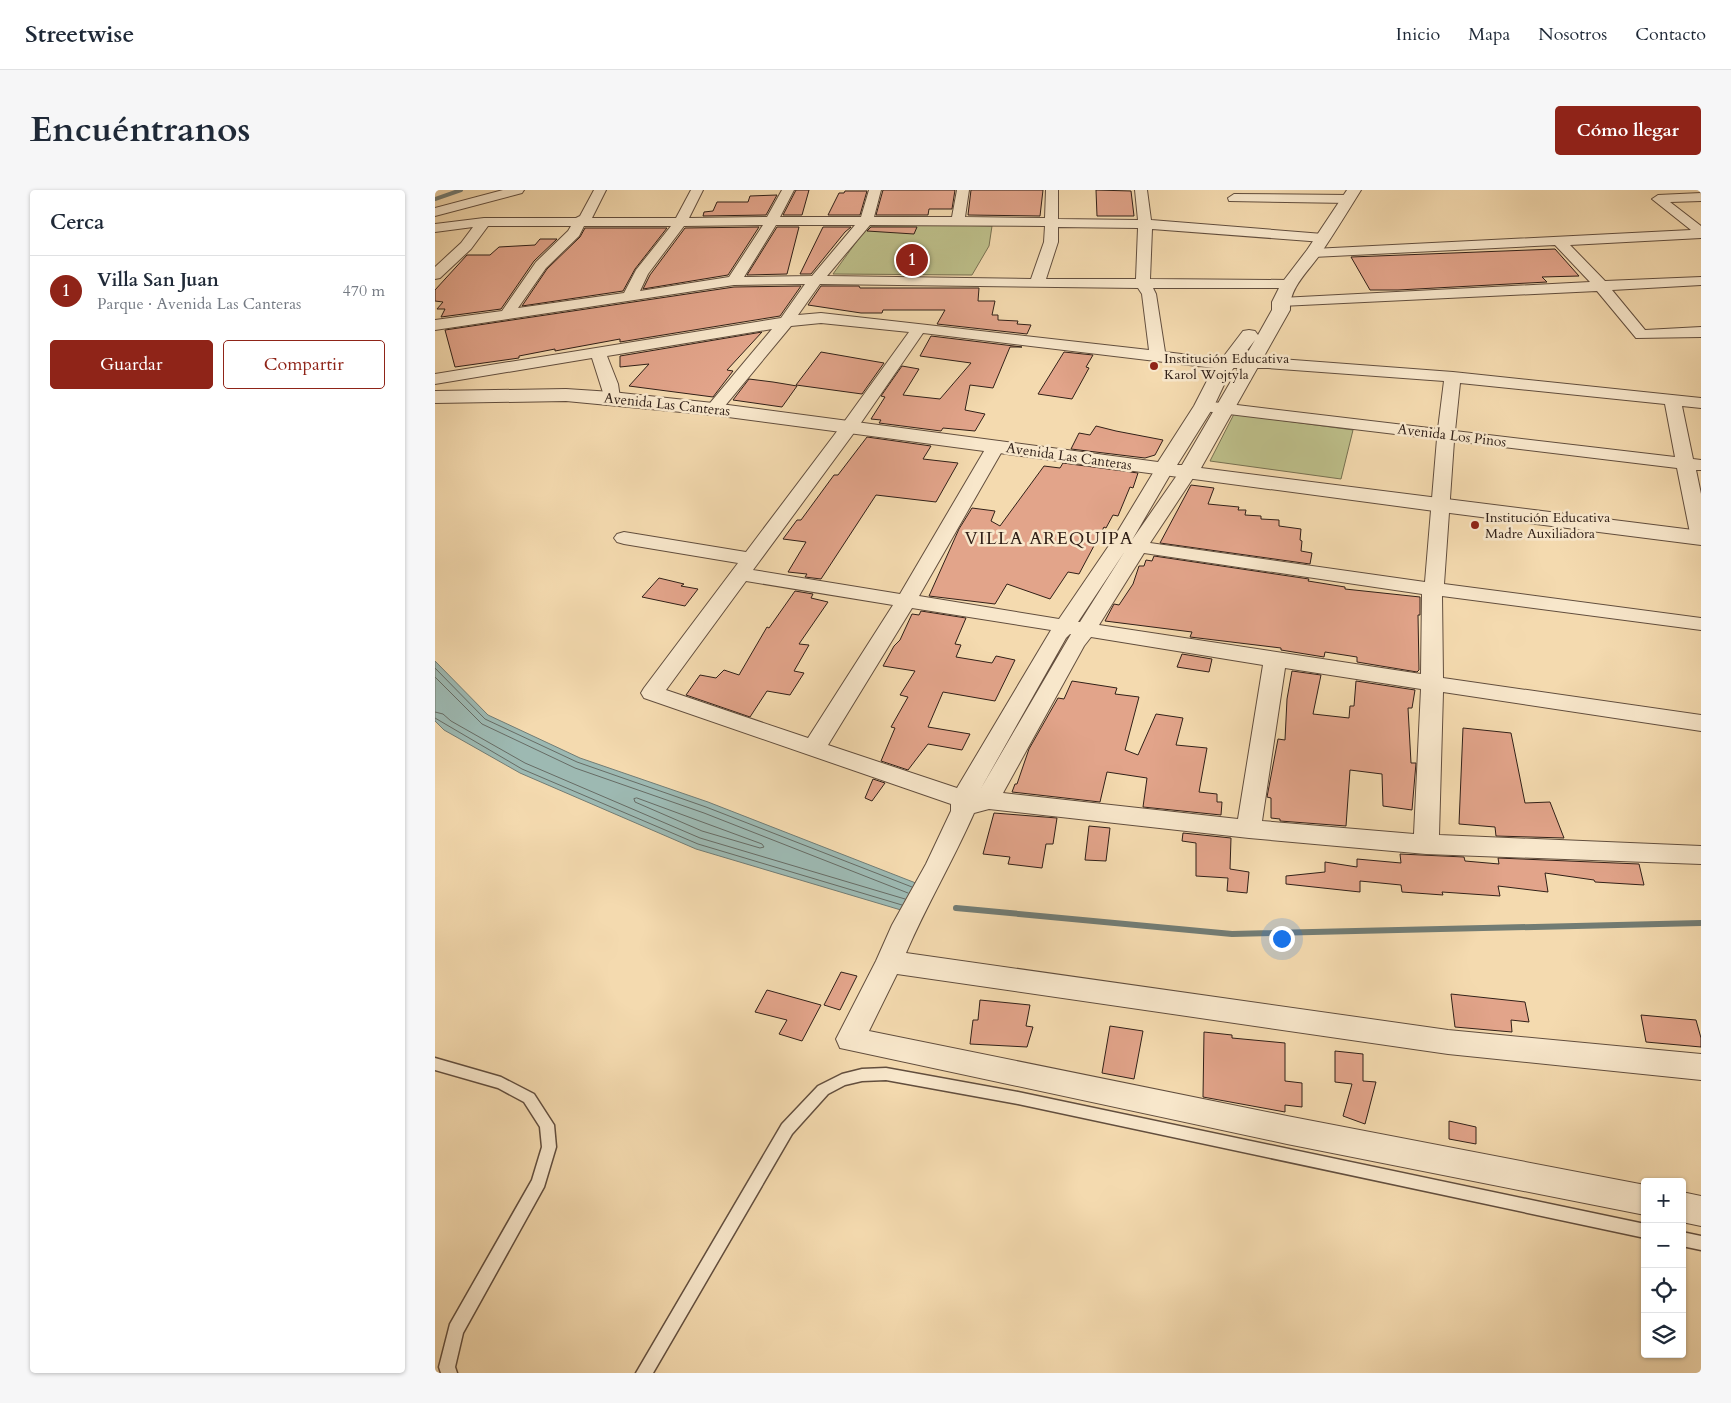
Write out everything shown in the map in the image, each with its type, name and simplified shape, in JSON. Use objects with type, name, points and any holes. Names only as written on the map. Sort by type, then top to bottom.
[{"type":"street","points":[[435,212],[518,190]]},
{"type":"street","points":[[508,313],[541,265],[574,233],[580,221],[585,218],[600,190]]},
{"type":"street","points":[[630,295],[641,273],[681,221],[697,190]]},
{"type":"street","points":[[734,281],[773,220],[788,190]]},
{"type":"street","points":[[713,409],[786,322],[816,280],[867,220],[875,190]]},
{"type":"street","points":[[958,220],[963,190]]},
{"type":"street","points":[[1037,283],[1051,242],[1051,190]]},
{"type":"street","points":[[1141,190],[1145,224],[1143,284],[1149,294],[1157,355]]},
{"type":"street","points":[[1241,231],[1233,194],[1351,195]]},
{"type":"street","points":[[1351,195],[1313,253],[1289,284],[1281,302],[1281,310],[1188,472],[1056,638],[972,803],[905,925],[889,962],[850,1039],[1287,1130],[1641,1199]]},
{"type":"street","points":[[1701,197],[1658,199],[1701,233]]},
{"type":"street","points":[[435,228],[484,222],[958,220],[1145,224],[1323,238]]},
{"type":"street","points":[[435,275],[466,246],[484,222]]},
{"type":"street","points":[[1313,253],[1701,233]]},
{"type":"street","points":[[1559,241],[1601,286],[1641,335],[1701,332]]},
{"type":"street","points":[[435,325],[734,281],[1289,284]]},
{"type":"street","points":[[972,803],[1075,643],[1087,630],[1165,468],[1221,373],[1269,308],[1281,302],[1701,281]]},
{"type":"street","points":[[435,379],[786,322],[821,318],[1215,363],[1249,363],[1453,377],[1701,403]]},
{"type":"street","points":[[919,328],[850,426],[652,693],[972,803],[1426,845],[1701,855]]},
{"type":"street","points":[[598,352],[610,384],[612,398]]},
{"type":"street","points":[[1426,845],[1432,684],[1432,589],[1435,581],[1446,434],[1453,377]]},
{"type":"street","name":"Avenida Las Canteras","points":[[435,397],[566,395],[713,409],[1442,506],[1701,538]]},
{"type":"street","points":[[1672,400],[1693,464],[1701,538]]},
{"type":"street","name":"Avenida Los Pinos","points":[[1203,406],[1693,464]]},
{"type":"street","points":[[815,748],[906,601],[996,446]]},
{"type":"street","points":[[624,538],[906,601],[1275,660],[1701,723]]},
{"type":"street","points":[[1129,545],[1432,589],[1701,624]]},
{"type":"street","points":[[1249,829],[1275,660]]},
{"type":"street","points":[[889,962],[1449,1042],[1701,1067]]},
{"type":"street","points":[[1686,1208],[1701,1211]]},
{"type":"lane","points":[[435,1064],[501,1083],[529,1098],[547,1124],[549,1148],[539,1182],[456,1330],[447,1367],[449,1373]]},
{"type":"lane","points":[[644,1373],[787,1129],[823,1090],[842,1080],[862,1075],[886,1074],[1018,1098],[1641,1230]]},
{"type":"lane","points":[[1686,1240],[1701,1244]]},
{"type":"green space","points":[[870,223],[992,226],[989,246],[972,275],[833,274]]},
{"type":"green space","points":[[1234,414],[1353,430],[1341,479],[1210,461]]},
{"type":"water","points":[[435,661],[488,715],[580,758],[708,802],[926,887],[911,913],[696,849],[520,773],[444,730],[435,721]]},
{"type":"building","points":[[796,190],[809,190],[802,215],[783,215]]},
{"type":"building","points":[[883,190],[955,190],[952,209],[929,209],[928,215],[876,215]]},
{"type":"building","points":[[971,190],[1043,190],[1040,216],[968,215]]},
{"type":"building","points":[[1096,190],[1131,191],[1134,216],[1097,216]]},
{"type":"building","points":[[845,191],[867,191],[860,215],[828,215],[839,193],[844,193]]},
{"type":"building","points":[[777,195],[766,215],[703,216],[704,212],[713,211],[717,202],[748,202],[750,196]]},
{"type":"building","points":[[759,227],[728,275],[643,289],[650,275],[685,228]]},
{"type":"building","points":[[777,227],[799,227],[787,274],[747,275]]},
{"type":"building","points":[[823,227],[851,227],[811,274],[800,274]]},
{"type":"building","points":[[871,227],[917,227],[914,234],[867,231]]},
{"type":"building","points":[[585,228],[667,228],[635,269],[623,291],[522,306],[547,269],[580,237]]},
{"type":"building","points":[[540,239],[557,239],[534,261],[501,309],[441,317],[445,309],[437,309],[443,302],[435,301],[435,290],[467,255],[490,255],[499,247],[535,245]]},
{"type":"building","points":[[1555,249],[1579,276],[1542,277],[1547,282],[1370,290],[1351,257]]},
{"type":"building","points":[[801,286],[780,316],[620,342],[620,339],[555,351],[555,349],[519,356],[519,358],[455,367],[445,330],[734,287]]},
{"type":"building","points":[[821,286],[859,286],[860,288],[979,288],[978,301],[995,301],[992,315],[998,315],[998,320],[1018,321],[1017,324],[1031,325],[1027,334],[937,324],[945,310],[883,310],[882,313],[861,313],[808,305]]},
{"type":"building","points":[[762,332],[727,370],[733,371],[713,397],[629,386],[649,364],[620,367],[620,356]]},
{"type":"building","points":[[931,336],[1022,347],[1010,347],[993,388],[970,385],[965,410],[985,414],[975,431],[943,428],[941,431],[879,423],[881,420],[871,419],[885,397],[881,396],[902,366],[919,369],[903,395],[940,399],[971,363],[920,356]]},
{"type":"building","points":[[821,352],[884,363],[862,394],[796,385]]},
{"type":"building","points":[[1064,352],[1093,355],[1086,367],[1089,368],[1072,399],[1038,394]]},
{"type":"building","points":[[749,379],[797,386],[782,407],[733,400]]},
{"type":"building","points":[[1096,426],[1163,440],[1155,455],[1145,458],[1071,449],[1079,433],[1090,435]]},
{"type":"building","points":[[867,437],[931,446],[923,459],[958,463],[936,502],[876,495],[821,579],[805,577],[807,574],[788,572],[806,542],[783,539],[797,520],[801,520],[834,475],[838,475]]},
{"type":"building","points":[[1063,463],[1138,473],[1133,488],[1130,487],[1118,516],[1113,515],[1106,528],[1104,527],[1079,574],[1068,572],[1050,599],[1007,584],[995,604],[929,596],[959,529],[972,508],[995,511],[991,521],[1000,526],[1044,466],[1060,468]]},
{"type":"building","points":[[1191,485],[1214,488],[1208,504],[1239,507],[1238,510],[1246,510],[1245,515],[1261,516],[1261,519],[1279,520],[1279,526],[1301,529],[1301,551],[1312,553],[1310,564],[1160,543]]},
{"type":"building","points":[[1154,556],[1309,579],[1308,581],[1345,587],[1345,589],[1420,597],[1420,615],[1418,615],[1419,670],[1417,672],[1357,662],[1357,657],[1325,652],[1324,657],[1281,650],[1281,648],[1190,637],[1192,632],[1105,621],[1114,604],[1119,605],[1133,584],[1139,566],[1144,566],[1146,560],[1152,561]]},
{"type":"building","points":[[659,578],[684,584],[681,586],[698,589],[685,606],[642,597]]},
{"type":"building","points":[[795,591],[813,594],[811,598],[828,602],[799,644],[809,645],[794,671],[804,673],[790,695],[767,691],[750,717],[686,695],[700,675],[716,678],[724,670],[739,675],[767,627],[769,628]]},
{"type":"building","points":[[921,611],[966,618],[955,644],[961,645],[956,657],[992,663],[996,656],[1015,660],[995,701],[943,692],[928,727],[970,734],[962,750],[928,744],[908,770],[881,761],[895,728],[891,727],[908,697],[900,695],[915,671],[883,666],[894,646],[900,640],[912,614],[919,615]]},
{"type":"building","points":[[1182,654],[1212,659],[1209,672],[1177,667]]},
{"type":"building","points":[[1292,671],[1321,675],[1313,714],[1349,718],[1350,706],[1354,706],[1356,681],[1415,690],[1412,708],[1408,708],[1411,763],[1416,763],[1412,810],[1383,806],[1382,774],[1350,770],[1346,826],[1280,821],[1280,819],[1271,818],[1271,798],[1267,797],[1278,739],[1285,740],[1287,699]]},
{"type":"building","points":[[1072,681],[1117,688],[1115,694],[1139,697],[1125,750],[1138,755],[1156,714],[1183,718],[1176,745],[1207,748],[1199,792],[1217,794],[1217,802],[1222,802],[1221,815],[1143,807],[1147,778],[1107,772],[1100,802],[1012,792],[1015,784],[1017,784],[1029,749],[1058,698],[1064,699]]},
{"type":"building","points":[[1463,728],[1511,733],[1525,803],[1550,802],[1564,838],[1496,836],[1495,827],[1459,824]]},
{"type":"building","points":[[873,779],[885,783],[872,801],[865,798]]},
{"type":"building","points":[[994,813],[1057,818],[1053,844],[1046,844],[1042,868],[1008,864],[1010,857],[983,854]]},
{"type":"building","points":[[1089,826],[1110,828],[1106,861],[1085,860]]},
{"type":"building","points":[[1183,833],[1231,838],[1230,869],[1249,872],[1247,893],[1227,891],[1228,878],[1196,876],[1196,843],[1182,841]]},
{"type":"building","points":[[1400,854],[1464,857],[1465,861],[1499,864],[1498,858],[1639,864],[1644,885],[1595,882],[1594,880],[1545,873],[1548,892],[1498,886],[1500,896],[1442,892],[1443,895],[1402,892],[1401,885],[1360,881],[1360,892],[1286,884],[1286,876],[1325,872],[1325,862],[1357,867],[1357,859],[1401,863]]},
{"type":"building","points":[[841,972],[857,976],[840,1010],[824,1005]]},
{"type":"building","points":[[767,990],[821,1005],[802,1041],[779,1034],[787,1020],[755,1012]]},
{"type":"building","points":[[1451,994],[1525,1002],[1529,1022],[1511,1020],[1512,1032],[1455,1027]]},
{"type":"building","points":[[980,1000],[1030,1005],[1026,1026],[1033,1027],[1027,1047],[970,1044],[973,1020],[978,1020]]},
{"type":"building","points":[[1641,1015],[1696,1020],[1701,1038],[1701,1047],[1646,1042]]},
{"type":"building","points":[[1110,1026],[1143,1031],[1134,1079],[1102,1073]]},
{"type":"building","points":[[1204,1032],[1232,1035],[1232,1038],[1285,1043],[1285,1081],[1302,1083],[1302,1107],[1285,1105],[1285,1112],[1203,1097]]},
{"type":"building","points":[[1335,1051],[1363,1054],[1363,1081],[1376,1082],[1365,1124],[1343,1116],[1352,1084],[1335,1082]]},
{"type":"building","points":[[1449,1121],[1476,1127],[1476,1144],[1449,1139]]},
{"type":"waterway","points":[[435,199],[461,190]]},
{"type":"waterway","points":[[956,908],[1232,934],[1701,923]]},
{"type":"place","name":"Villa San Juan","points":[[912,260]]},
{"type":"place","name":"Institución Educativa Karol Wojtyla","points":[[1154,366]]},
{"type":"place","name":"Institución Educativa Madre Auxiliadora","points":[[1475,525]]},
{"type":"district","name":"VILLA AREQUIPA","points":[[1049,538]]}]
